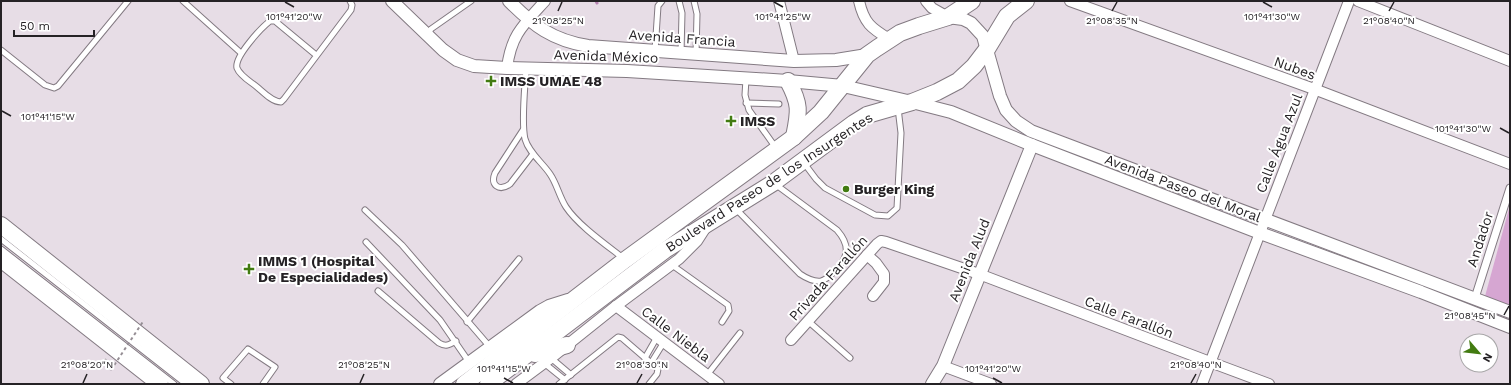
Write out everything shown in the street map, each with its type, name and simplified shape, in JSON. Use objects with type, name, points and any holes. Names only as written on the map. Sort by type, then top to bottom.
[{"type":"main road","name":"Boulevard Paseo de los Insurgentes","points":[[464,384],[625,260],[794,137],[821,112],[867,55],[889,39],[919,26],[948,18],[972,1]]},
{"type":"main road","name":"Boulevard Paseo de los Insurgentes","points":[[488,384],[526,357],[665,250],[773,183],[867,115],[905,104],[937,92],[958,81],[974,66],[987,49],[1007,16],[1026,1]]},
{"type":"main road","points":[[788,81],[798,103],[798,114],[794,137]]},
{"type":"main road","points":[[1,225],[201,384]]},
{"type":"main road","points":[[1,259],[160,384]]},
{"type":"main road","points":[[526,357],[567,345]]},
{"type":"street","name":"Avenida México","points":[[392,1],[443,50],[457,60],[474,66],[526,69],[626,71],[746,78],[843,86]]},
{"type":"street","name":"Avenida Francia","points":[[508,1],[527,20],[548,34],[562,40],[588,46],[794,61],[836,60],[867,55]]},
{"type":"street","points":[[507,68],[511,44],[527,20],[545,1]]},
{"type":"street","points":[[779,1],[794,61]]},
{"type":"street","points":[[859,1],[862,14],[867,23],[889,39]]},
{"type":"street","points":[[926,1],[932,8],[948,18]]},
{"type":"street","name":"Nubes","points":[[1070,1],[1314,89],[1510,164]]},
{"type":"street","name":"Calle Água Azul","points":[[1202,384],[1349,1]]},
{"type":"street","points":[[1358,1],[1510,61]]},
{"type":"street","name":"Avenida Paseo del Moral","points":[[948,18],[963,19],[978,29],[983,36],[1000,96],[1006,110],[1016,121],[1031,131],[1510,312]]},
{"type":"street","name":"Avenida Paseo del Moral","points":[[843,86],[905,104],[951,112],[1032,146],[1260,233],[1421,292],[1510,327]]},
{"type":"street","name":"Avenida Alud","points":[[932,384],[943,366],[1032,146]]},
{"type":"street","name":"Andador","points":[[1475,298],[1510,188]]},
{"type":"street","points":[[516,384],[672,264],[693,246],[710,222]]},
{"type":"street","name":"Privada Farallón","points":[[791,340],[876,244],[882,241],[979,274]]},
{"type":"street","points":[[867,255],[876,263],[884,274],[884,282],[873,296]]},
{"type":"street","name":"Calle Farallón","points":[[979,274],[1269,384]]},
{"type":"street","points":[[440,384],[540,311],[549,306],[577,298]]},
{"type":"street","name":"Calle Niebla","points":[[616,306],[719,384]]},
{"type":"street","points":[[943,366],[991,384]]},
{"type":"lane","points":[[1,50],[45,86],[54,88],[58,86],[128,1]]},
{"type":"lane","points":[[183,1],[241,53]]},
{"type":"lane","points":[[316,55],[272,20],[268,22],[241,53],[237,62],[237,68],[240,74],[277,102],[281,102],[351,10],[352,4],[350,1]]},
{"type":"lane","points":[[427,35],[431,29],[471,1]]},
{"type":"lane","points":[[655,51],[658,6],[662,1]]},
{"type":"lane","points":[[679,1],[682,13],[681,53]]},
{"type":"lane","points":[[694,1],[697,14],[696,54]]},
{"type":"lane","points":[[526,69],[524,130],[528,146],[550,173],[561,198],[571,213],[625,260]]},
{"type":"lane","points":[[746,78],[746,103],[753,117],[778,149]]},
{"type":"lane","points":[[746,103],[778,104]]},
{"type":"lane","points":[[803,161],[825,188],[875,215],[888,216],[897,208],[901,133],[905,104]]},
{"type":"lane","points":[[524,130],[495,173],[493,179],[494,184],[499,188],[505,188],[510,184],[533,154]]},
{"type":"lane","points":[[734,207],[800,274],[810,280],[821,281],[832,274],[843,262],[847,249],[844,238],[837,230],[773,183]]},
{"type":"lane","points":[[365,210],[402,245],[490,348]]},
{"type":"lane","points":[[1,239],[186,384]]},
{"type":"lane","points":[[366,242],[440,320],[470,363]]},
{"type":"lane","points":[[1,249],[174,384]]},
{"type":"lane","points":[[467,322],[519,259]]},
{"type":"lane","points":[[672,264],[728,305],[729,311],[722,322]]},
{"type":"lane","points":[[378,291],[439,343],[448,345],[456,341]]},
{"type":"lane","points":[[808,321],[850,358]]},
{"type":"lane","points":[[707,375],[740,333]]},
{"type":"lane","points":[[559,384],[618,337],[622,338],[658,369],[649,384]]},
{"type":"lane","points":[[645,358],[660,339]]},
{"type":"lane","points":[[651,363],[660,339]]},
{"type":"lane","points":[[231,384],[223,378],[248,348],[275,367],[263,384]]},
{"type":"lane","points":[[547,361],[571,375]]},
{"type":"lane","points":[[547,361],[564,380]]},
{"type":"path","points":[[110,370],[144,320]]},
{"type":"shaded area","points":[[1510,205],[1510,307],[1484,300]]},
{"type":"place","name":"IMSS UMAE 48","points":[[491,81]]},
{"type":"place","name":"IMSS","points":[[731,121]]},
{"type":"place","name":"Burger King","points":[[846,189]]},
{"type":"place","name":"IMMS 1 (Hospital De Especialidades)","points":[[249,269]]}]
